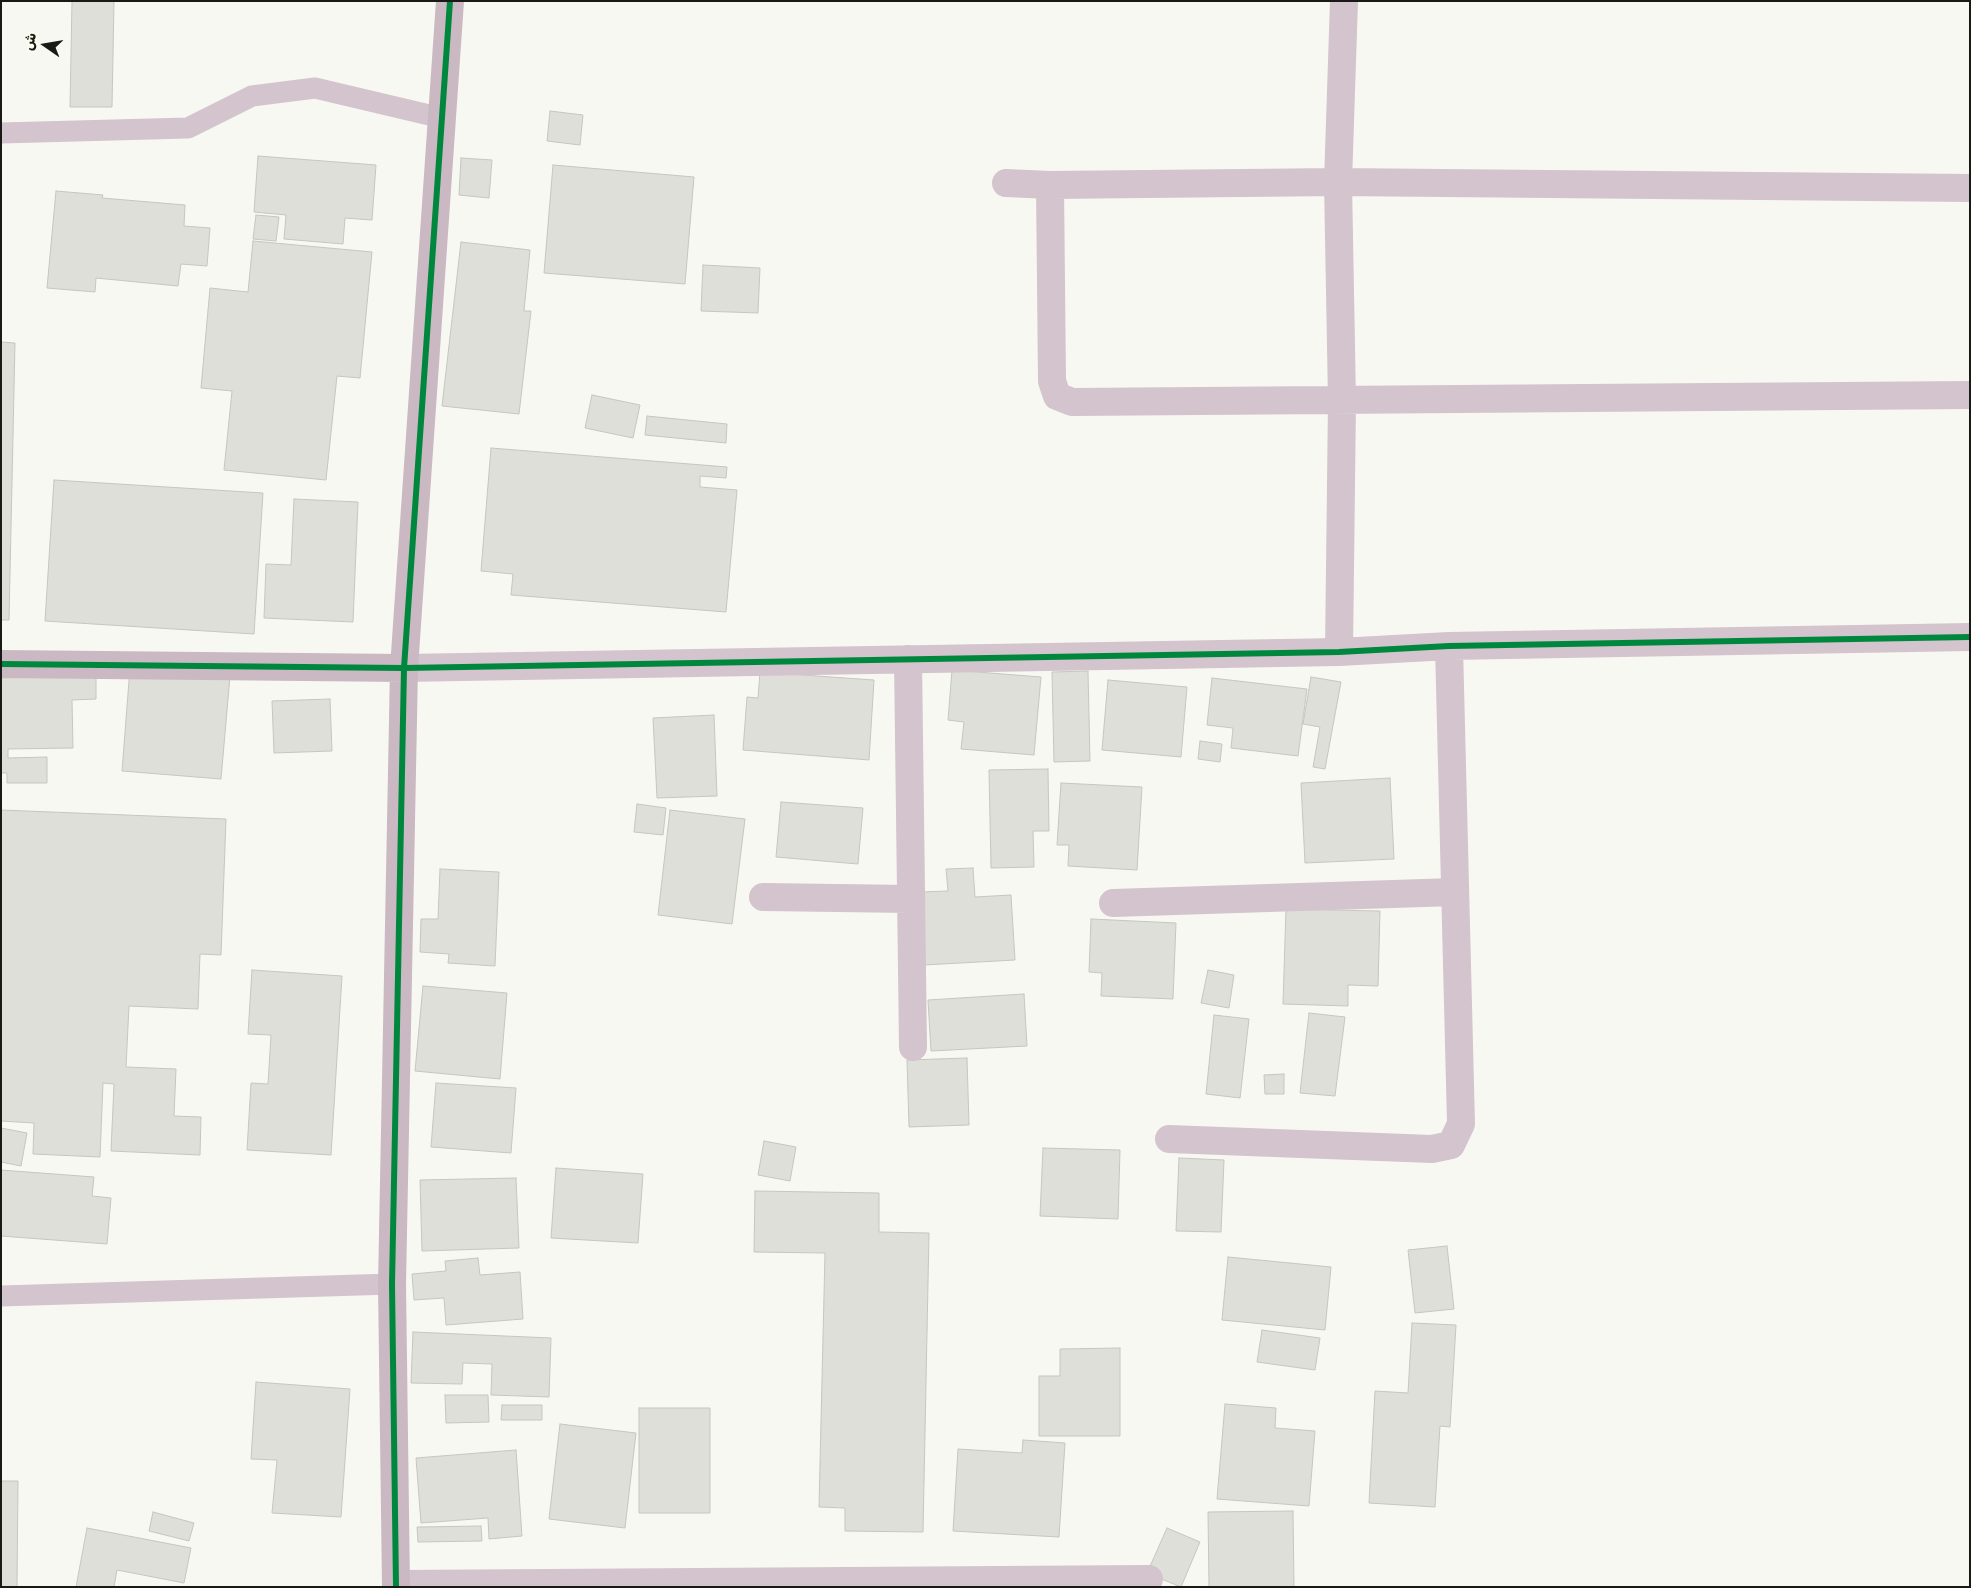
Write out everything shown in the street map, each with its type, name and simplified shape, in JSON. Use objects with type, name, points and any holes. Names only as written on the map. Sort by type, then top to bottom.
[{"type":"street","points":[[450,1],[404,668],[392,1284],[396,1585],[1149,1579]]},
{"type":"street","points":[[1339,652],[1342,401],[1338,182],[1344,1]]},
{"type":"street","points":[[1006,183],[1050,185],[1338,182],[1970,188]]},
{"type":"street","points":[[1050,185],[1052,380],[1057,396],[1072,402],[1970,395]]},
{"type":"street","points":[[1,664],[404,668],[1339,652],[1449,646],[1970,637]]},
{"type":"street","points":[[1168,1139],[1432,1149],[1451,1145],[1461,1124],[1449,646]]},
{"type":"street","points":[[908,659],[913,1047]]},
{"type":"street","points":[[1113,903],[1455,892]]},
{"type":"street","points":[[763,897],[911,899]]},
{"type":"lane","points":[[1,133],[188,128],[252,96],[315,88],[442,118]]},
{"type":"lane","points":[[1,1296],[392,1284]]},
{"type":"building","points":[[72,1],[114,1],[112,107],[70,107]]},
{"type":"building","points":[[550,111],[583,115],[580,145],[547,141]]},
{"type":"building","points":[[258,156],[376,165],[372,220],[345,218],[343,244],[284,239],[286,215],[254,212]]},
{"type":"building","points":[[461,158],[492,160],[489,198],[459,195]]},
{"type":"building","points":[[553,165],[694,177],[685,284],[544,273]]},
{"type":"building","points":[[56,191],[103,195],[102,198],[185,205],[184,226],[210,228],[207,266],[181,264],[178,286],[96,278],[95,292],[47,288]]},
{"type":"building","points":[[256,215],[279,217],[276,241],[253,239]]},
{"type":"building","points":[[253,241],[372,252],[360,378],[337,376],[326,480],[224,470],[232,391],[201,388],[210,288],[248,292]]},
{"type":"building","points":[[461,242],[530,250],[524,311],[531,311],[519,414],[442,406]]},
{"type":"building","points":[[703,265],[760,268],[758,313],[701,311]]},
{"type":"building","points":[[1,342],[15,343],[9,620],[1,620]]},
{"type":"building","points":[[592,395],[640,405],[633,438],[585,428]]},
{"type":"building","points":[[647,416],[727,424],[726,443],[645,435]]},
{"type":"building","points":[[491,448],[727,467],[726,478],[700,476],[700,487],[737,490],[726,612],[511,595],[513,574],[481,571]]},
{"type":"building","points":[[54,480],[263,493],[254,634],[45,621]]},
{"type":"building","points":[[294,499],[358,502],[353,622],[264,618],[266,564],[291,565]]},
{"type":"building","points":[[130,668],[230,676],[221,779],[122,771]]},
{"type":"building","points":[[952,670],[1041,677],[1034,755],[961,749],[964,722],[948,720]]},
{"type":"building","points":[[1088,671],[1090,761],[1054,762],[1052,672]]},
{"type":"building","points":[[760,672],[874,680],[869,760],[743,750],[747,697],[758,698]]},
{"type":"building","points":[[96,675],[96,699],[72,700],[73,748],[8,749],[8,758],[47,757],[47,783],[7,783],[7,773],[1,773],[1,678]]},
{"type":"building","points":[[1311,677],[1341,682],[1325,769],[1313,767],[1320,727],[1303,724]]},
{"type":"building","points":[[1212,678],[1307,689],[1298,756],[1231,748],[1233,728],[1207,725]]},
{"type":"building","points":[[1108,680],[1187,687],[1181,757],[1102,750]]},
{"type":"building","points":[[330,699],[332,751],[274,753],[272,701]]},
{"type":"building","points":[[714,715],[717,796],[657,798],[653,718]]},
{"type":"building","points":[[1200,741],[1222,744],[1220,762],[1198,759]]},
{"type":"building","points":[[1048,769],[1049,831],[1033,831],[1034,867],[991,868],[989,770]]},
{"type":"building","points":[[1390,778],[1394,859],[1305,863],[1301,783]]},
{"type":"building","points":[[1061,783],[1142,787],[1137,870],[1068,866],[1069,845],[1057,845]]},
{"type":"building","points":[[781,802],[863,808],[858,864],[776,857]]},
{"type":"building","points":[[637,804],[666,808],[663,835],[634,832]]},
{"type":"building","points":[[1,810],[226,819],[221,955],[200,954],[198,1009],[129,1006],[126,1067],[176,1069],[174,1116],[201,1117],[200,1155],[111,1151],[114,1084],[103,1083],[100,1157],[33,1154],[34,1123],[1,1121]]},
{"type":"building","points":[[670,810],[745,819],[732,924],[658,915]]},
{"type":"building","points":[[973,868],[975,897],[1011,895],[1015,960],[924,965],[920,892],[948,891],[946,869]]},
{"type":"building","points":[[440,869],[499,872],[495,966],[448,963],[449,954],[420,952],[421,919],[438,919]]},
{"type":"building","points":[[1286,909],[1380,911],[1378,986],[1348,985],[1348,1006],[1283,1004]]},
{"type":"building","points":[[1091,919],[1176,923],[1173,999],[1101,996],[1102,973],[1089,972]]},
{"type":"building","points":[[252,970],[342,976],[331,1155],[247,1150],[251,1083],[268,1084],[271,1035],[248,1034]]},
{"type":"building","points":[[1208,970],[1234,975],[1229,1008],[1201,1003]]},
{"type":"building","points":[[423,986],[507,993],[500,1079],[415,1071]]},
{"type":"building","points":[[1024,994],[1027,1046],[931,1051],[928,1000]]},
{"type":"building","points":[[1309,1013],[1345,1017],[1335,1096],[1300,1093]]},
{"type":"building","points":[[1214,1015],[1249,1019],[1240,1098],[1206,1094]]},
{"type":"building","points":[[967,1058],[969,1125],[909,1127],[907,1060]]},
{"type":"building","points":[[1284,1074],[1284,1094],[1265,1094],[1264,1075]]},
{"type":"building","points":[[436,1083],[516,1088],[511,1153],[431,1147]]},
{"type":"building","points":[[1,1128],[27,1133],[21,1166],[1,1162]]},
{"type":"building","points":[[764,1141],[796,1147],[790,1181],[758,1175]]},
{"type":"building","points":[[1043,1148],[1120,1150],[1118,1219],[1040,1216]]},
{"type":"building","points":[[1179,1158],[1224,1160],[1221,1232],[1176,1231]]},
{"type":"building","points":[[556,1168],[643,1174],[638,1243],[551,1238]]},
{"type":"building","points":[[1,1170],[94,1177],[92,1196],[111,1198],[107,1244],[1,1236]]},
{"type":"building","points":[[516,1178],[519,1248],[422,1251],[420,1180]]},
{"type":"building","points":[[755,1191],[879,1193],[879,1232],[929,1233],[923,1532],[845,1531],[845,1508],[819,1507],[825,1253],[754,1252]]},
{"type":"building","points":[[1447,1246],[1454,1309],[1415,1313],[1408,1250]]},
{"type":"building","points":[[1228,1257],[1331,1267],[1325,1330],[1222,1320]]},
{"type":"building","points":[[478,1258],[480,1275],[520,1272],[523,1319],[446,1325],[444,1298],[414,1300],[412,1274],[446,1271],[445,1261]]},
{"type":"building","points":[[1412,1323],[1456,1325],[1450,1427],[1440,1426],[1435,1507],[1369,1503],[1375,1391],[1408,1393]]},
{"type":"building","points":[[1262,1330],[1320,1338],[1315,1370],[1257,1362]]},
{"type":"building","points":[[413,1332],[551,1338],[549,1397],[491,1395],[492,1364],[463,1363],[462,1384],[411,1383]]},
{"type":"building","points":[[1120,1348],[1120,1436],[1039,1436],[1039,1376],[1060,1376],[1060,1349]]},
{"type":"building","points":[[256,1382],[350,1389],[341,1517],[272,1513],[277,1460],[251,1459]]},
{"type":"building","points":[[445,1395],[488,1395],[489,1422],[446,1423]]},
{"type":"building","points":[[1225,1404],[1276,1408],[1275,1428],[1315,1431],[1309,1506],[1217,1499]]},
{"type":"building","points":[[502,1405],[542,1405],[542,1420],[501,1420]]},
{"type":"building","points":[[639,1408],[710,1408],[710,1513],[639,1513]]},
{"type":"building","points":[[560,1424],[636,1433],[625,1528],[549,1519]]},
{"type":"building","points":[[1023,1440],[1065,1443],[1059,1537],[953,1531],[958,1449],[1022,1453]]},
{"type":"building","points":[[516,1450],[522,1536],[489,1539],[488,1518],[421,1523],[416,1458]]},
{"type":"building","points":[[1,1481],[18,1481],[17,1587],[1,1587]]},
{"type":"building","points":[[1293,1511],[1294,1587],[1209,1587],[1208,1512]]},
{"type":"building","points":[[153,1512],[194,1523],[189,1541],[149,1531]]},
{"type":"building","points":[[481,1526],[482,1541],[418,1542],[417,1527]]},
{"type":"building","points":[[87,1528],[191,1548],[184,1583],[117,1570],[114,1587],[76,1587]]},
{"type":"building","points":[[1167,1528],[1200,1542],[1181,1587],[1147,1573]]},
{"type":"cycle path","points":[[396,1587],[392,1284],[404,668],[450,1]]},
{"type":"cycle path","points":[[1,664],[404,668],[1339,652],[1449,646],[1970,637]]}]
